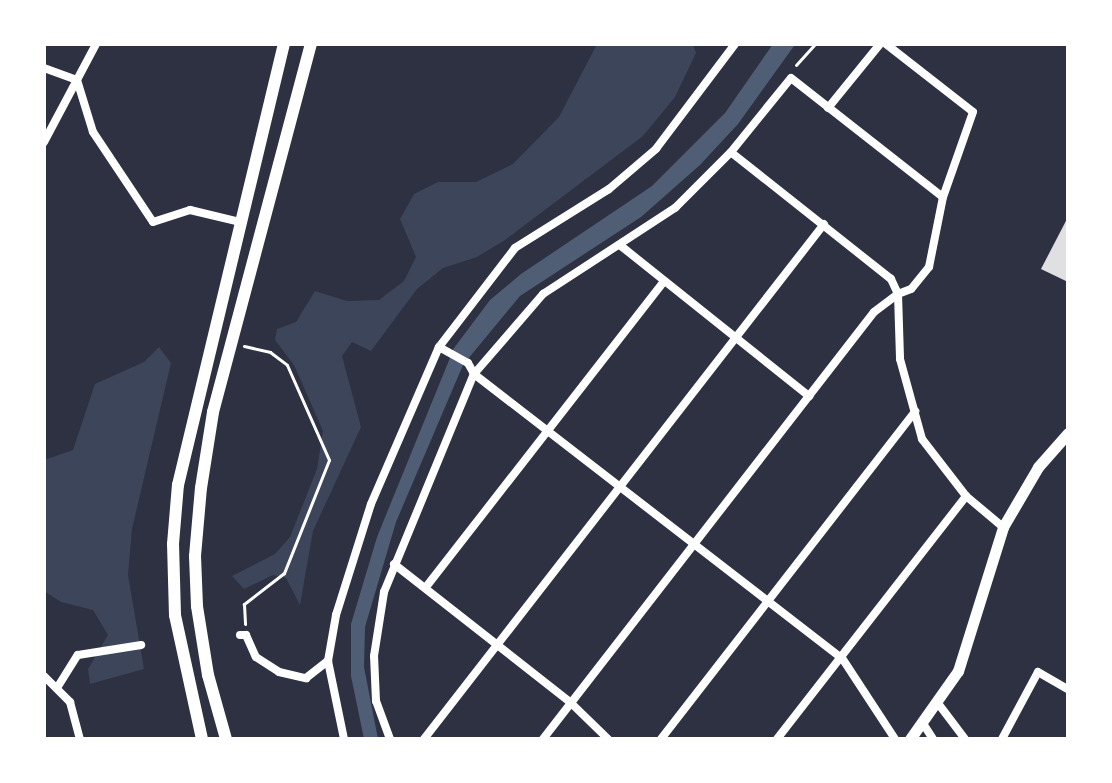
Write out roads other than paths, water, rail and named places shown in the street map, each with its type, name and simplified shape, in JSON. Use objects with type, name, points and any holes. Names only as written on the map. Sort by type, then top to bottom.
[{"type":"main road","points":[[202,739],[177,628],[173,544],[192,409],[284,44]]},
{"type":"main road","points":[[226,739],[208,675],[195,556],[213,412],[311,44]]},
{"type":"street","points":[[44,142],[96,44]]},
{"type":"street","points":[[344,739],[328,661],[336,615],[371,504],[442,348],[515,248],[609,189],[656,149],[735,44]]},
{"type":"street","points":[[828,108],[880,44]]},
{"type":"street","points":[[543,739],[874,312],[898,294],[911,289],[929,267],[943,197],[973,112],[886,44]]},
{"type":"street","points":[[44,68],[77,80]]},
{"type":"street","points":[[390,739],[376,701],[374,656],[384,592],[474,374],[543,294],[655,225],[731,152],[791,78],[943,197]]},
{"type":"street","points":[[77,80],[93,132],[153,222],[190,210],[240,222]]},
{"type":"street","points":[[731,152],[891,279],[898,294],[895,331],[922,439],[966,496],[1003,527]]},
{"type":"street","points":[[424,739],[824,224]]},
{"type":"street","points":[[621,246],[662,284],[809,396]]},
{"type":"street","points":[[426,587],[662,284]]},
{"type":"street","points":[[442,348],[468,363],[474,374],[842,658],[895,739]]},
{"type":"street","points":[[661,739],[915,411]]},
{"type":"street","points":[[910,739],[937,702],[964,656],[1003,527],[1038,467],[1068,433]]},
{"type":"street","points":[[777,739],[966,496]]},
{"type":"street","points":[[394,564],[571,703],[608,739]]},
{"type":"street","points":[[243,635],[256,657],[279,672],[306,678],[328,661]]},
{"type":"street","points":[[57,688],[78,655],[141,645]]},
{"type":"street","points":[[1002,739],[1038,672],[1068,689]]},
{"type":"street","points":[[44,676],[57,688],[79,724],[80,739]]},
{"type":"street","points":[[937,702],[965,739]]},
{"type":"street","points":[[922,722],[933,739]]}]
